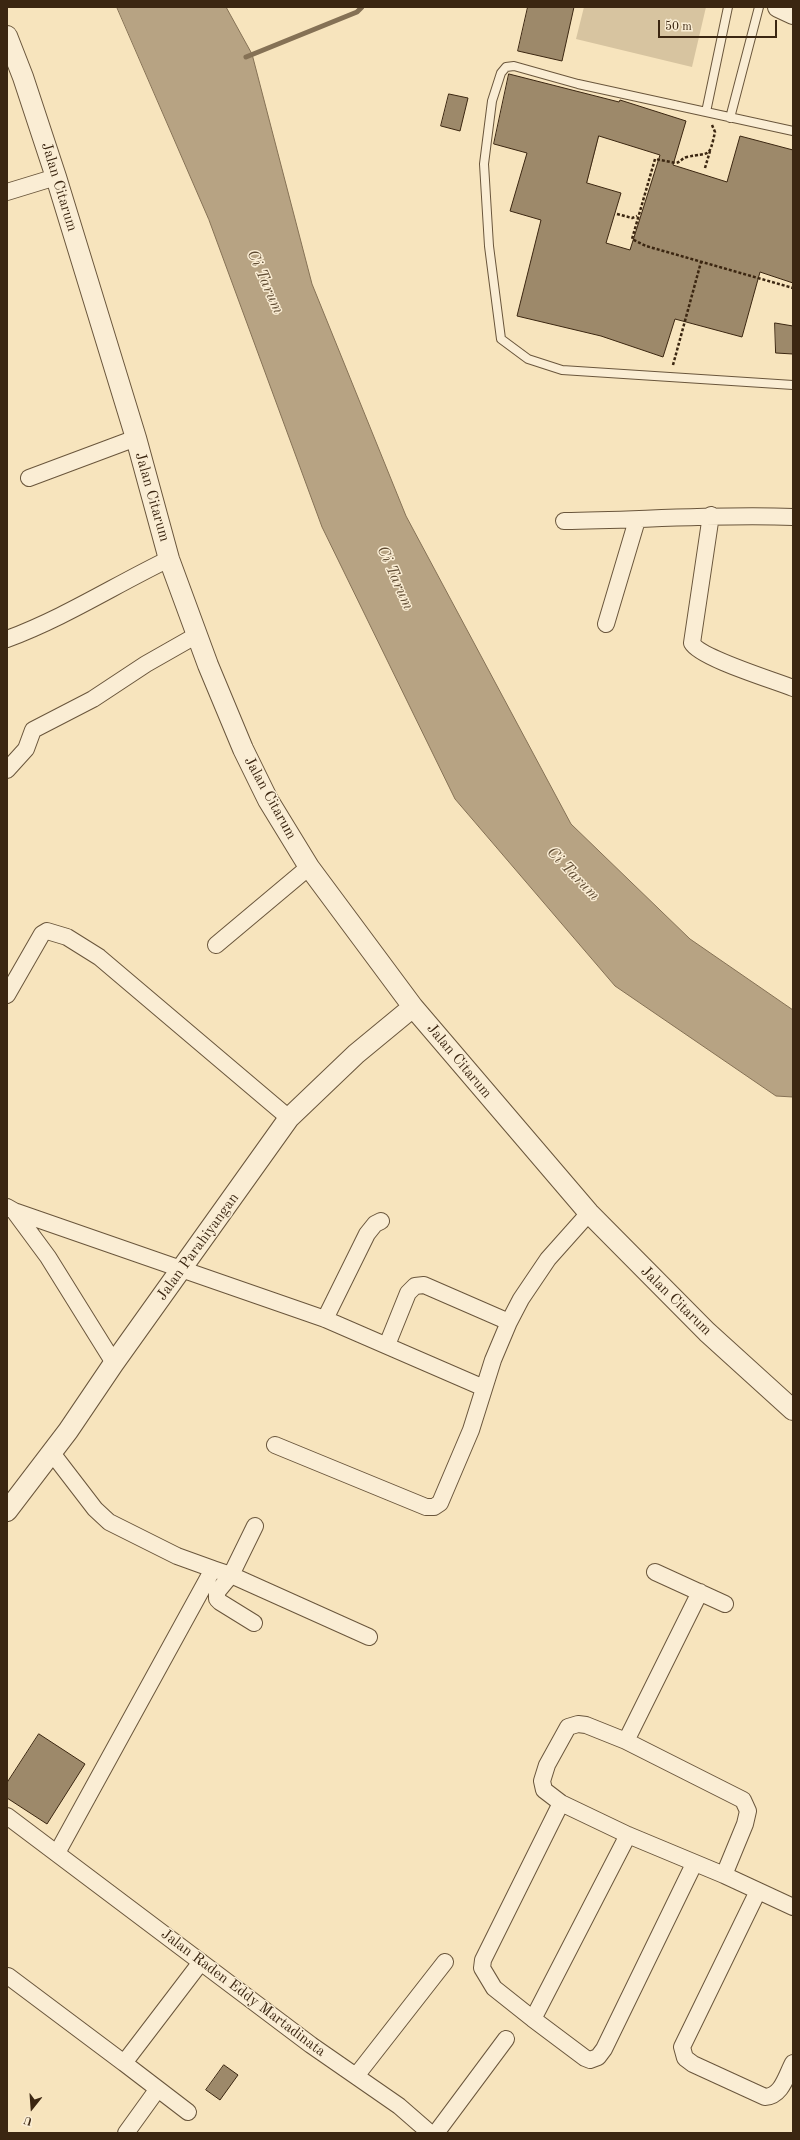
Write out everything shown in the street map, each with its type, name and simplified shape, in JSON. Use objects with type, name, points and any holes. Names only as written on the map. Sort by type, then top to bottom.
[{"type":"street","name":"Jalan Citarum","points":[[7,36],[23,77],[56,178],[136,438],[169,559],[197,635],[243,749],[268,800],[310,867],[414,1007],[589,1213],[707,1332],[793,1410]]},
{"type":"street","points":[[7,192],[56,178]]},
{"type":"street","points":[[29,478],[136,438]]},
{"type":"street","points":[[711,515],[692,643],[695,648],[710,657],[793,688]]},
{"type":"street","points":[[564,520],[637,520],[711,515],[793,517]]},
{"type":"street","points":[[606,624],[637,520]]},
{"type":"street","points":[[7,639],[34,629],[78,607],[121,582],[169,559]]},
{"type":"street","points":[[7,770],[26,748],[33,730],[93,699],[146,664],[197,635]]},
{"type":"street","points":[[216,945],[310,867]]},
{"type":"street","points":[[7,996],[42,934],[47,931],[67,937],[99,957],[289,1118]]},
{"type":"street","name":"Jalan Parahiyangan","points":[[7,1511],[52,1453],[114,1363],[183,1269],[289,1118],[356,1054],[414,1007]]},
{"type":"street","points":[[10,1209],[325,1320],[387,1345],[484,1388]]},
{"type":"street","points":[[10,1209],[48,1257],[114,1363]]},
{"type":"street","points":[[275,1445],[426,1506],[434,1507],[440,1503],[471,1430],[493,1360],[509,1322],[521,1299],[548,1259],[589,1213]]},
{"type":"street","points":[[325,1320],[367,1234],[374,1224],[381,1221]]},
{"type":"street","points":[[387,1345],[408,1293],[415,1286],[424,1285],[509,1322]]},
{"type":"street","points":[[52,1453],[95,1509],[109,1522],[177,1556],[231,1575],[369,1637]]},
{"type":"street","points":[[254,1623],[217,1599],[217,1592],[231,1575],[255,1526]]},
{"type":"street","points":[[57,1852],[213,1569]]},
{"type":"street","points":[[655,1572],[725,1604]]},
{"type":"street","points":[[626,1742],[700,1592]]},
{"type":"street","points":[[724,1875],[745,1824],[748,1811],[743,1800],[626,1742],[586,1725],[578,1724],[568,1728],[547,1765],[542,1782],[544,1790],[561,1803],[628,1835],[694,1864],[724,1875],[793,1907]]},
{"type":"street","points":[[561,1803],[483,1960],[482,1968],[494,1988],[532,2019],[585,2058],[590,2060],[598,2058],[623,2014],[694,1864]]},
{"type":"street","name":"Jalan Raden Eddy Martadinata","points":[[7,1816],[57,1852],[201,1962],[399,2106],[430,2133]]},
{"type":"street","points":[[532,2019],[628,1835]]},
{"type":"street","points":[[758,1891],[682,2047],[685,2058],[693,2064],[765,2097],[773,2096],[780,2090],[793,2064]]},
{"type":"street","points":[[124,2063],[201,1962]]},
{"type":"street","points":[[356,2076],[445,1962]]},
{"type":"street","points":[[8,1976],[188,2112]]},
{"type":"street","points":[[436,2133],[506,2039]]},
{"type":"street","points":[[126,2133],[157,2090]]},
{"type":"lane","points":[[706,112],[728,7]]},
{"type":"lane","points":[[730,118],[760,7]]},
{"type":"lane","points":[[793,131],[578,84],[514,66],[506,67],[501,73],[492,101],[484,164],[489,246],[501,339],[528,359],[562,370],[793,385]]},
{"type":"path","points":[[705,168],[716,132],[710,122]]},
{"type":"path","points":[[710,150],[703,156],[683,158],[676,163],[655,159],[632,239],[646,246],[793,288]]},
{"type":"path","points":[[617,214],[632,218],[638,215]]},
{"type":"path","points":[[670,377],[701,262]]},
{"type":"shaded area","points":[[584,7],[706,7],[692,67],[576,39]]},
{"type":"water","name":"Ci Tarum","points":[[117,7],[226,7],[252,54],[312,284],[406,516],[571,824],[690,939],[793,1010],[793,1097],[776,1096],[615,986],[455,799],[322,527],[209,220]]},
{"type":"building","points":[[528,7],[574,7],[562,61],[518,51]]},
{"type":"building","points":[[509,74],[619,102],[620,100],[686,121],[673,165],[727,182],[740,136],[793,150],[793,283],[760,272],[742,337],[675,319],[663,357],[601,336],[517,316],[541,220],[510,211],[527,153],[494,144]],"holes":[[[599,136],[660,155],[630,250],[606,243],[621,193],[587,183]]]},
{"type":"building","points":[[449,94],[468,98],[460,131],[441,126]]},
{"type":"building","points":[[775,323],[793,326],[793,354],[776,353]]},
{"type":"building","points":[[39,1734],[85,1764],[47,1824],[7,1798],[7,1783]]},
{"type":"building","points":[[224,2065],[238,2075],[220,2100],[206,2090]]},
{"type":"waterway","points":[[246,57],[357,12],[362,7]]}]
